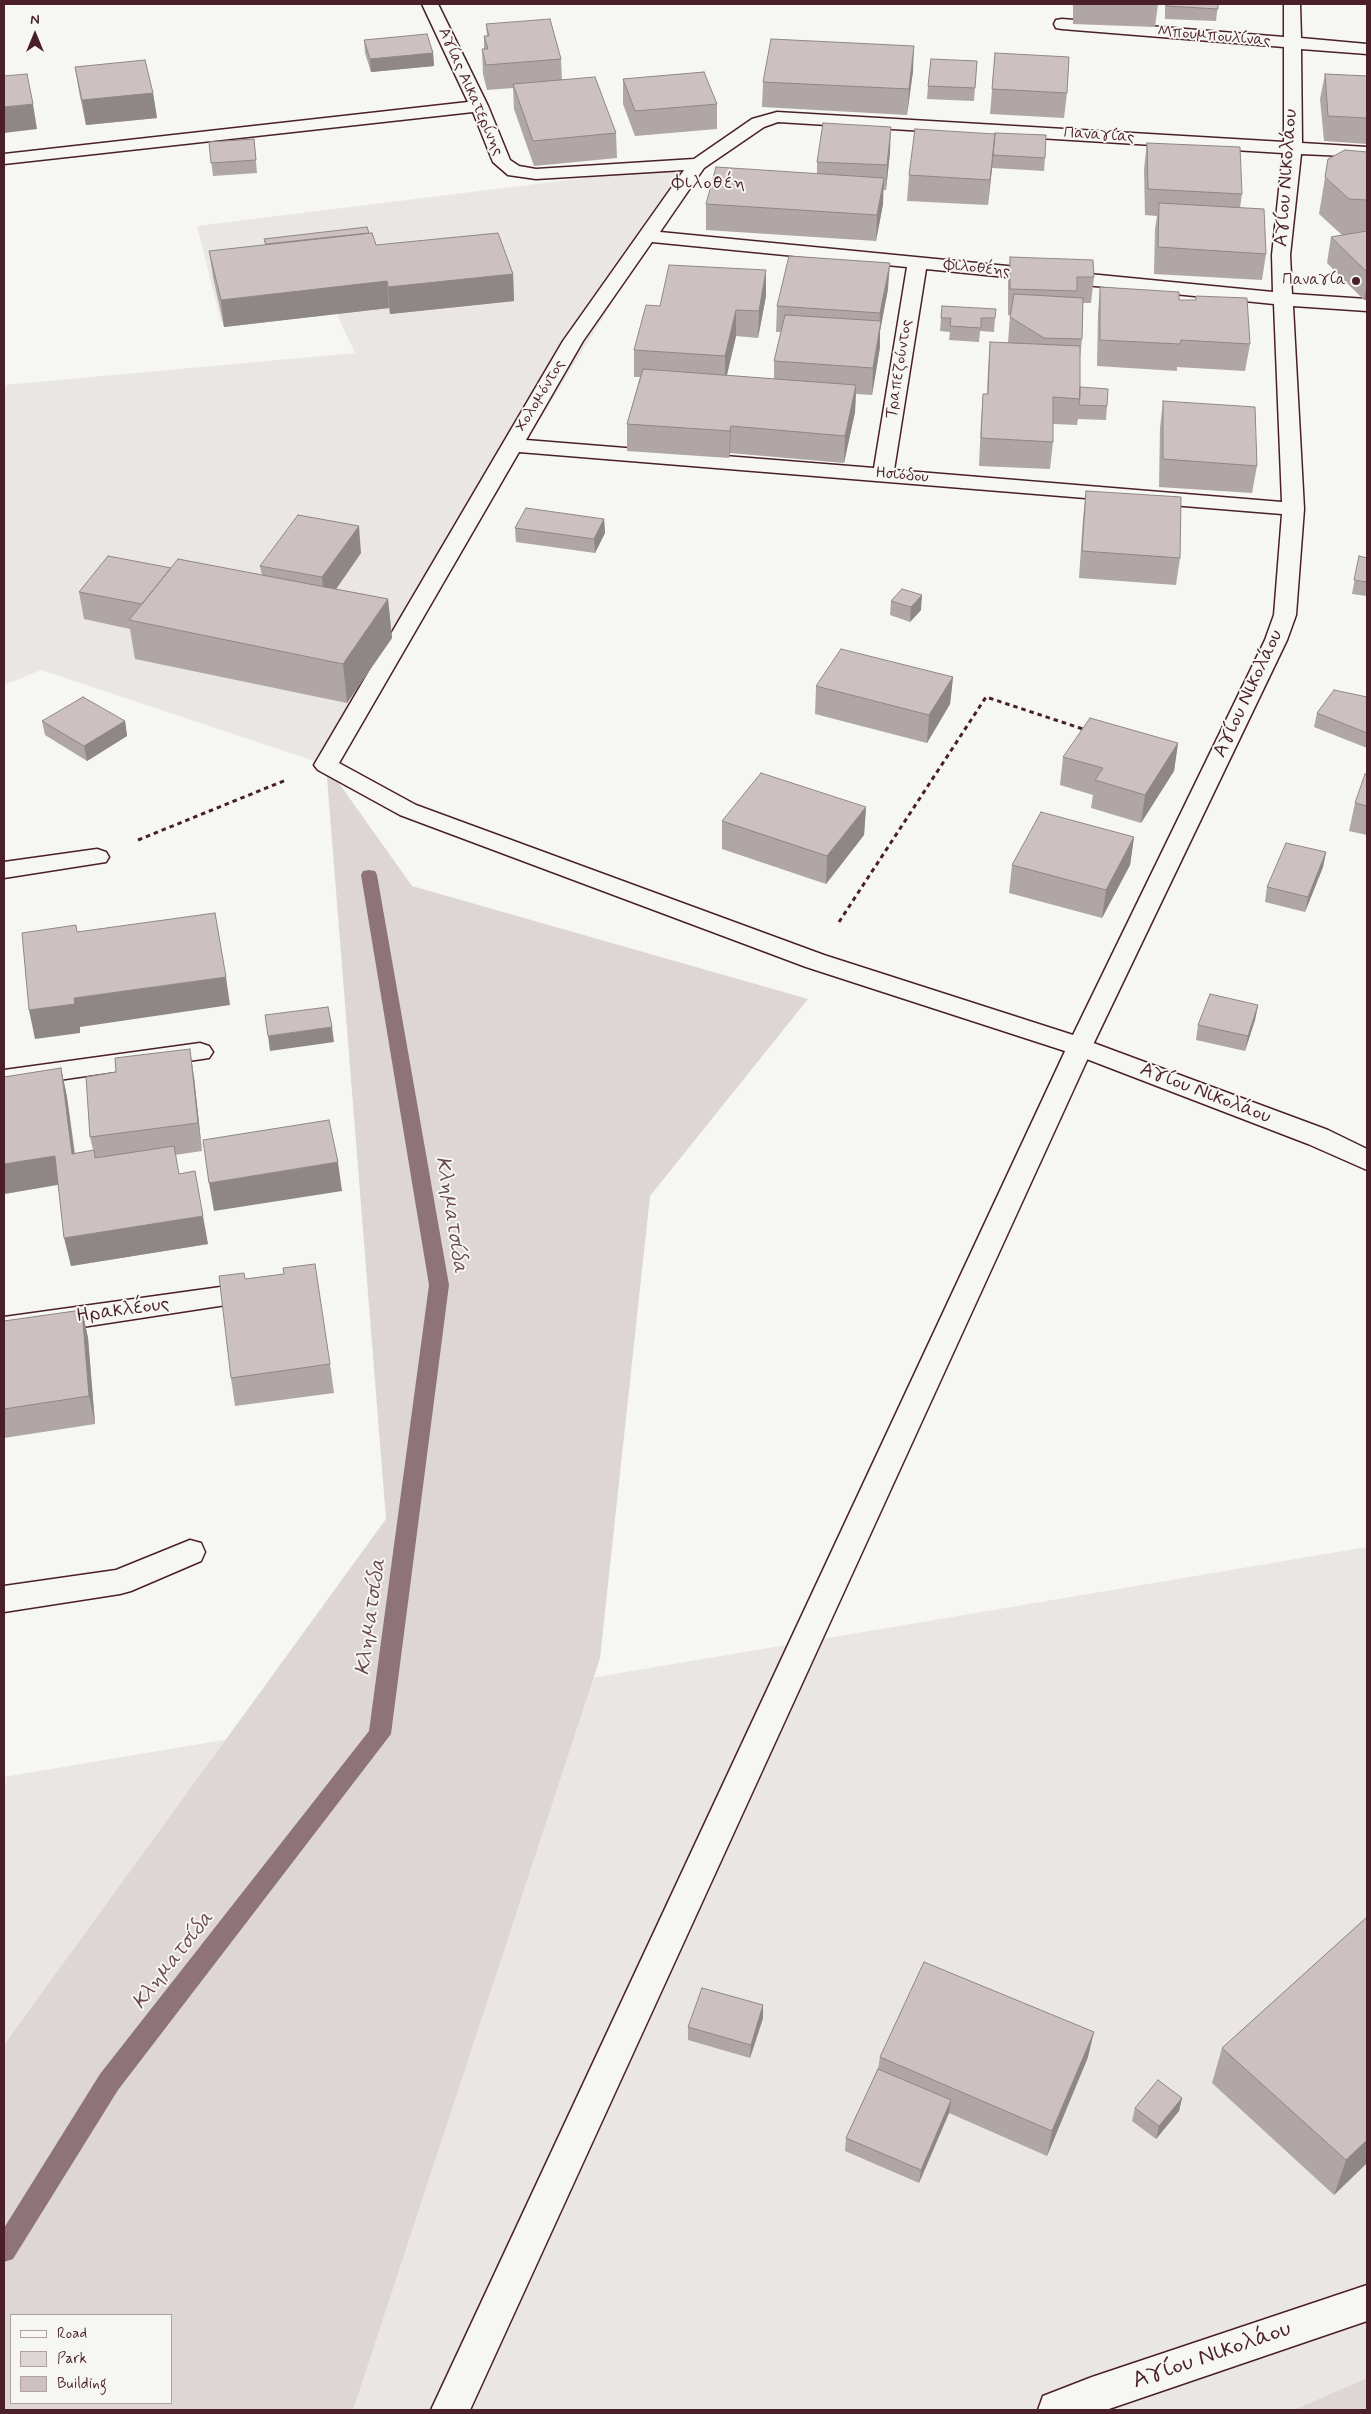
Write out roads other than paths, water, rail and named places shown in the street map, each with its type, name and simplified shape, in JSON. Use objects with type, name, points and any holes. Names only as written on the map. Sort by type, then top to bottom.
[{"type":"street","name":"Αγίας Αικατερίνης","points":[[430,4],[479,106],[502,162],[514,171],[536,174],[698,164]]},
{"type":"street","name":"Αγίου Νικολάου","points":[[1292,4],[1293,148],[1281,255],[1293,509],[1285,615],[1276,640],[1080,1047],[1318,1136],[1367,1160]]},
{"type":"street","name":"Μπουμπουλίνας","points":[[1062,24],[1367,49]]},
{"type":"street","points":[[4,159],[479,106]]},
{"type":"street","name":"Χολομόντος","points":[[831,119],[785,117],[763,121],[698,164],[573,341],[400,642],[326,765],[408,810],[814,961],[1080,1047]]},
{"type":"street","name":"Παναγίας","points":[[831,119],[1367,152]]},
{"type":"street","name":"Φιλοθέης","points":[[648,236],[1283,299],[1367,305]]},
{"type":"street","name":"Τραπεζούντος","points":[[883,475],[917,263]]},
{"type":"street","name":"Ησιόδου","points":[[512,445],[1293,509]]},
{"type":"street","points":[[4,870],[97,857]]},
{"type":"street","points":[[450,2410],[1080,1047]]},
{"type":"street","points":[[4,1079],[200,1052]]},
{"type":"street","name":"Ηρακλέους","points":[[4,1328],[242,1294]]},
{"type":"street","points":[[4,1599],[120,1582],[190,1552]]},
{"type":"street","name":"Αγίου Νικολάου","points":[[1058,2410],[1092,2396],[1367,2303]]},
{"type":"waterway","name":"Κληματσίδα","points":[[4,2250],[109,2082],[380,1734],[439,1285],[369,875]]},
{"type":"place","name":"Παναγία","points":[[1356,281]]},
{"type":"district","name":"Φιλοθέη","points":[[709,184]]}]
